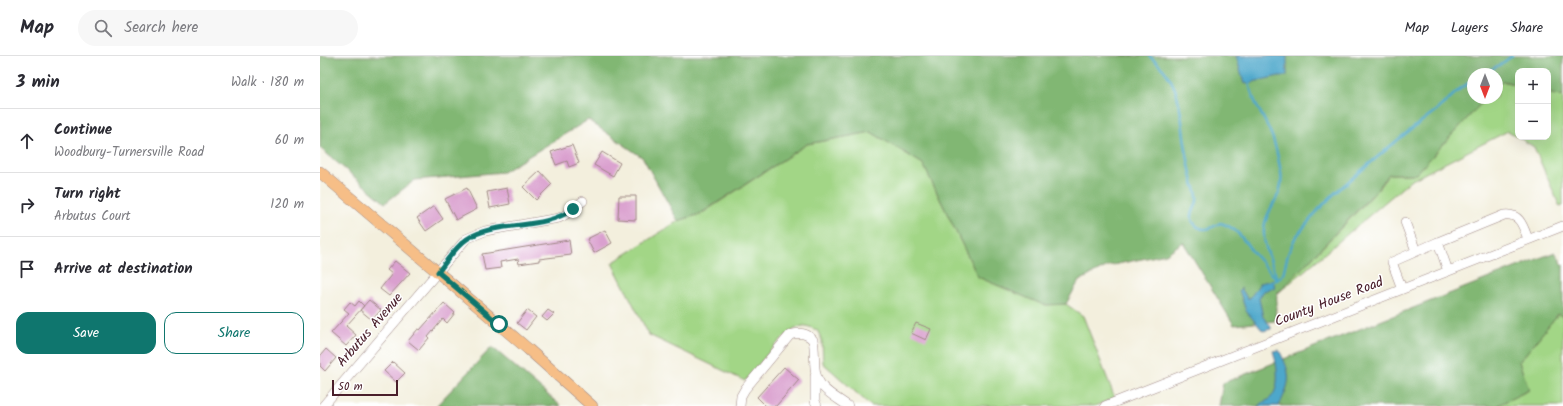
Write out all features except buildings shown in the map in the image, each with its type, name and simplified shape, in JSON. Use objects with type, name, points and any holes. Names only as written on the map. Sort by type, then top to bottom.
[{"type":"main road","points":[[320,172],[528,349],[589,405]]},
{"type":"street","name":"Arbutus Avenue","points":[[323,406],[462,243],[471,236],[485,231],[559,218],[566,215],[583,201]]},
{"type":"street","points":[[1402,289],[1392,262],[1504,215],[1515,215],[1519,218],[1528,239]]},
{"type":"street","points":[[1405,222],[1416,251]]},
{"type":"street","name":"County House Road","points":[[1106,406],[1563,226]]},
{"type":"street","points":[[1438,242],[1448,271]]},
{"type":"street","points":[[740,406],[740,400],[745,389],[790,335],[800,334],[806,335],[813,340],[815,401],[817,406]]},
{"type":"street","points":[[815,368],[818,381],[825,391],[848,406]]},
{"type":"green space","points":[[320,56],[1563,56],[1563,97],[1551,94],[1551,68],[1515,68],[1515,84],[1503,81],[1503,68],[1467,68],[1467,104],[1480,104],[1416,174],[1389,174],[1374,193],[1277,294],[1275,321],[1234,325],[1183,242],[1166,254],[1108,266],[1079,281],[1066,304],[1044,305],[978,277],[923,164],[871,132],[807,144],[700,214],[678,221],[643,158],[588,120],[503,172],[415,180],[385,203],[320,148]]},
{"type":"green space","points":[[1503,81],[1515,84],[1515,135],[1508,131],[1410,181],[1277,294],[1374,194],[1389,174],[1416,174],[1480,104],[1503,104]]},
{"type":"green space","points":[[1551,94],[1563,97],[1563,206],[1560,207],[1534,147],[1523,140],[1551,140]]},
{"type":"green space","points":[[871,132],[923,164],[978,277],[1044,305],[1066,304],[1083,316],[1115,398],[1095,406],[871,406],[823,363],[822,340],[817,330],[805,326],[796,329],[780,341],[745,381],[649,335],[612,263],[678,221],[701,214],[807,144]]},
{"type":"green space","points":[[1555,252],[1563,265],[1563,317],[1558,314],[1519,362],[1529,390],[1496,406],[1219,406],[1223,383]]},
{"type":"green space","points":[[1558,314],[1563,317],[1563,406],[1496,406],[1529,390],[1519,362]]},
{"type":"green space","points":[[492,347],[561,406],[436,406]]},
{"type":"water","points":[[1236,56],[1287,56],[1287,76],[1279,76],[1244,84]]},
{"type":"water","points":[[1273,280],[1275,287],[1264,291],[1259,298],[1263,317],[1271,326],[1271,329],[1263,331],[1246,311],[1239,290],[1241,288],[1247,298],[1250,298],[1260,283]]},
{"type":"water","points":[[1279,350],[1288,372],[1288,384],[1286,390],[1279,406],[1258,406],[1268,400],[1275,390],[1277,384],[1277,370],[1273,351]]},
{"type":"waterway","points":[[1149,56],[1169,76],[1178,98],[1188,161],[1197,195],[1197,203],[1192,216],[1193,222],[1196,226],[1203,229],[1214,227],[1220,223],[1232,228],[1241,236],[1277,280]]},
{"type":"waterway","points":[[1493,68],[1512,56]]},
{"type":"waterway","points":[[1249,80],[1250,88],[1256,104],[1274,142],[1281,172],[1279,193],[1267,216],[1264,230],[1265,245],[1277,279]]},
{"type":"waterway","points":[[1272,282],[1280,278],[1283,274],[1288,254],[1295,238],[1319,209],[1336,192],[1467,84]]},
{"type":"route","points":[[499,324],[438,272],[462,243],[471,236],[485,231],[559,218],[566,215],[573,209]]}]
